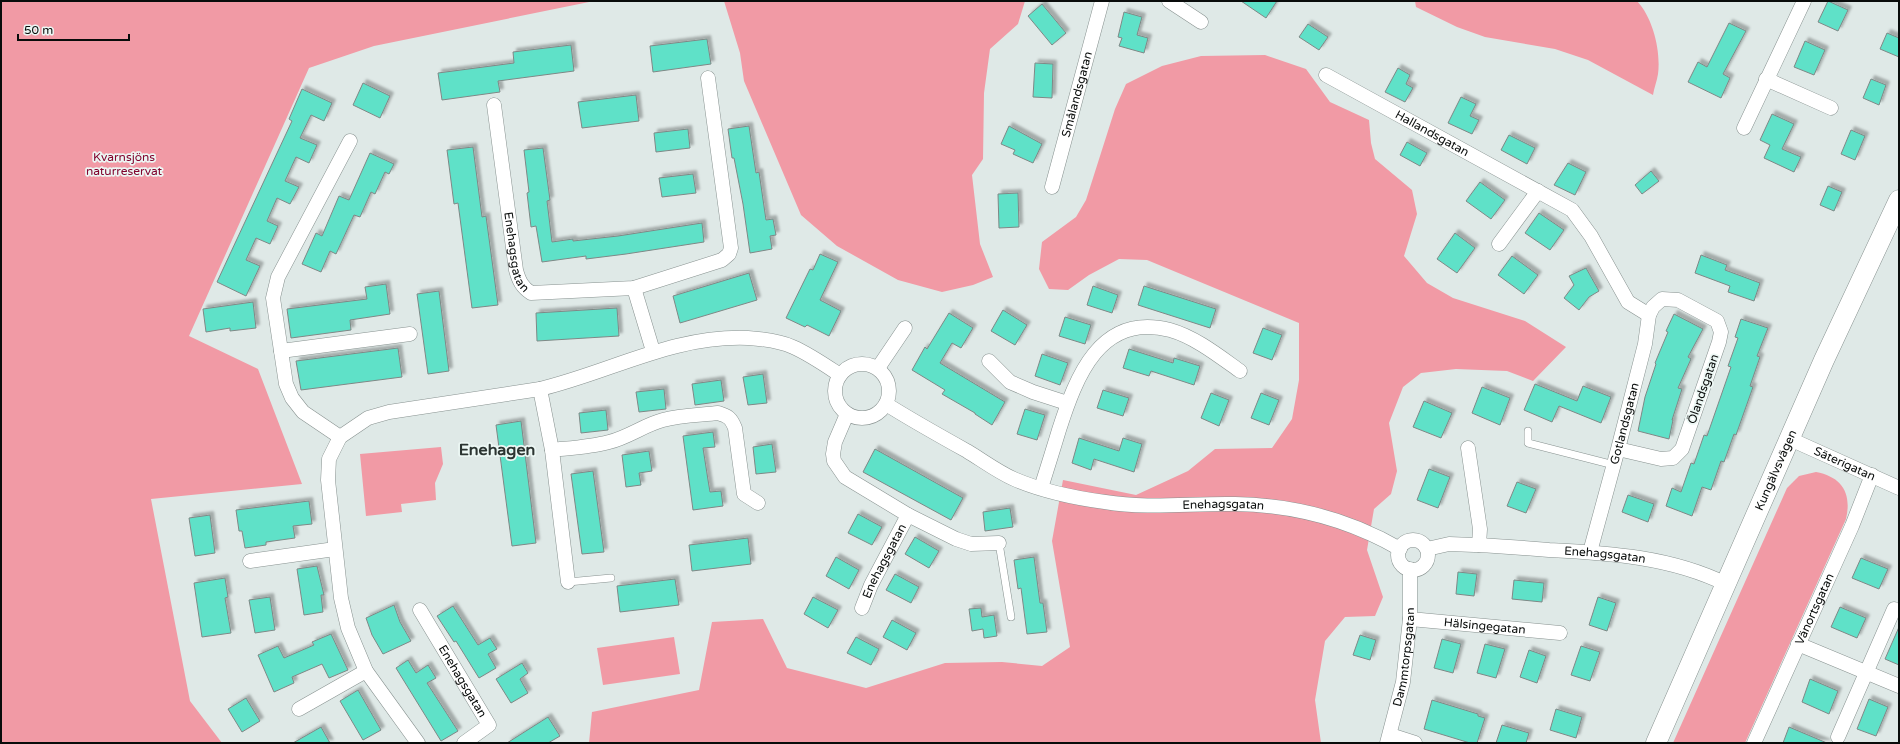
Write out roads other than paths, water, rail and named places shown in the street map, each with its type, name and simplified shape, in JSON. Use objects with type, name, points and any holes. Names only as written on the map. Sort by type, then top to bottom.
[{"type":"main road","name":"Kungälvsvägen","points":[[1656,743],[1824,360],[1899,200]]},
{"type":"street","name":"Smålandsgatan","points":[[1052,187],[1102,1]]},
{"type":"street","points":[[1169,1],[1201,22]]},
{"type":"street","points":[[1744,128],[1804,1]]},
{"type":"street","name":"Hallandsgatan","points":[[1326,75],[1572,210],[1591,236],[1628,302],[1650,315]]},
{"type":"street","name":"Enehagsgatan","points":[[494,105],[516,270],[519,282],[531,293],[634,288],[722,260],[729,254],[731,248],[708,78]]},
{"type":"street","points":[[1766,79],[1831,108]]},
{"type":"street","points":[[340,437],[303,412],[292,398],[286,384],[274,298],[278,277],[350,141]]},
{"type":"street","points":[[1499,244],[1538,191]]},
{"type":"street","points":[[634,288],[653,351]]},
{"type":"street","name":"Gotlandsgatan","points":[[1590,552],[1645,344],[1650,315],[1653,307],[1662,300]]},
{"type":"street","name":"Ölandsgatan","points":[[1618,449],[1661,459],[1673,458],[1682,449],[1722,332],[1716,321],[1678,300],[1662,300]]},
{"type":"street","points":[[1041,488],[1067,403],[1084,366],[1101,345],[1124,330],[1146,327],[1170,330],[1194,341],[1240,371]]},
{"type":"street","points":[[878,368],[904,328]]},
{"type":"street","points":[[281,351],[410,334]]},
{"type":"street","points":[[418,743],[366,671],[348,628],[341,598],[328,480],[329,459],[340,437],[368,418],[389,412],[540,389],[562,384],[653,351],[674,345],[709,339],[764,339],[792,346],[840,375]]},
{"type":"street","points":[[989,361],[1010,382],[1033,392],[1067,403]]},
{"type":"street","points":[[857,364],[870,365],[878,368],[885,376],[888,384],[889,394],[886,404],[880,412],[867,418],[856,418],[847,414],[840,407],[836,398],[836,384],[840,375],[850,367],[857,364]]},
{"type":"street","points":[[540,389],[552,450],[568,582]]},
{"type":"street","name":"Enehagsgatan","points":[[886,404],[1014,479],[1041,488],[1106,503],[1138,505],[1242,504],[1268,506],[1306,512],[1371,534],[1400,549]]},
{"type":"street","points":[[552,450],[589,447],[610,442],[632,434],[646,425],[665,419],[718,413],[732,419],[735,428],[744,494],[758,503]]},
{"type":"street","name":"Enehagsgatan","points":[[847,414],[835,442],[834,460],[839,470],[857,485],[908,515],[964,542],[971,544],[999,543]]},
{"type":"street","name":"Säterigatan","points":[[1790,439],[1899,488]]},
{"type":"street","points":[[1468,448],[1480,529],[1479,545]]},
{"type":"street","name":"Vänortsgatan","points":[[1754,743],[1852,526],[1872,475]]},
{"type":"street","name":"Enehagsgatan","points":[[862,608],[871,585],[908,515]]},
{"type":"street","points":[[1413,540],[1422,542],[1427,549],[1428,558],[1424,565],[1416,569],[1410,569],[1401,563],[1398,555],[1405,542],[1413,540]]},
{"type":"street","name":"Enehagsgatan","points":[[1427,549],[1449,544],[1590,552],[1675,564],[1710,576],[1726,584]]},
{"type":"street","points":[[250,561],[335,549]]},
{"type":"street","name":"Dammtorpsgatan","points":[[1388,739],[1403,682],[1410,619],[1410,569]]},
{"type":"street","points":[[1838,737],[1894,609]]},
{"type":"street","name":"Enehagsgatan","points":[[420,610],[489,725],[464,743]]},
{"type":"street","name":"Hälsingegatan","points":[[1410,619],[1560,633]]},
{"type":"street","points":[[1798,644],[1899,686]]},
{"type":"street","points":[[299,709],[366,671]]},
{"type":"street","points":[[1388,739],[1415,743]]},
{"type":"lane","points":[[1528,431],[1528,443],[1614,465]]},
{"type":"lane","points":[[999,543],[1011,617]]},
{"type":"lane","points":[[568,582],[611,578]]},
{"type":"district","name":"Enehagen","points":[[497,449]]},
{"type":"park label","name":"Kvarnsjöns naturreservat","points":[[124,164]]}]
